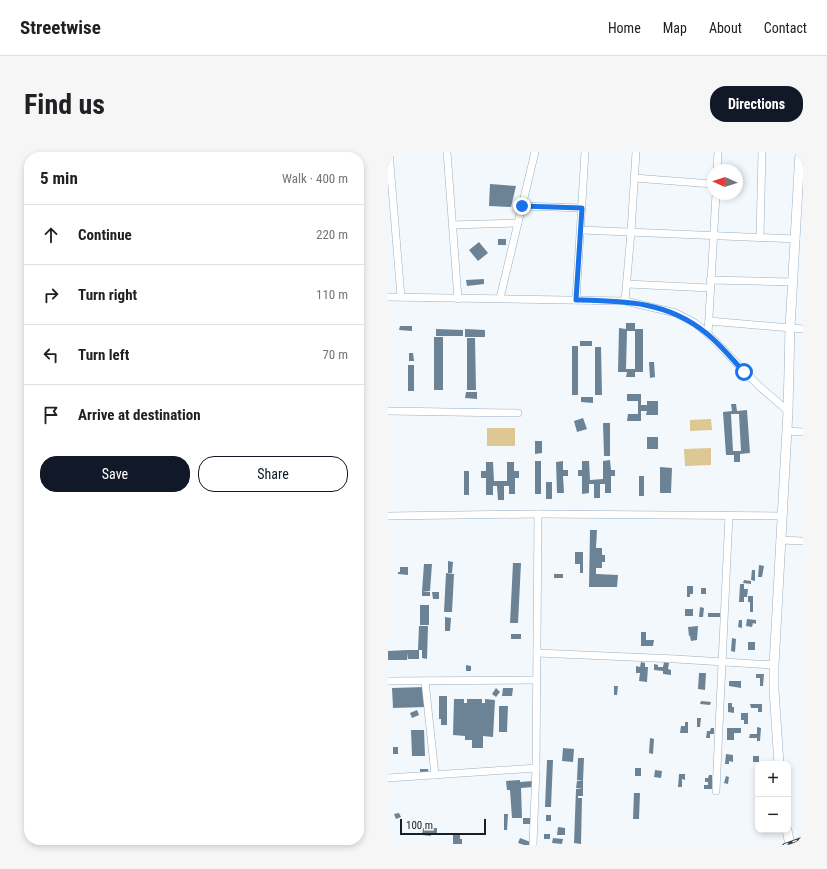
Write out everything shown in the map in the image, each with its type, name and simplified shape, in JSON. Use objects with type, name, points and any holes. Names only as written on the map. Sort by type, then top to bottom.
[{"type":"street","points":[[389,152],[401,297]]},
{"type":"street","points":[[447,152],[458,299]]},
{"type":"street","points":[[500,298],[535,152]]},
{"type":"street","points":[[576,300],[585,152]]},
{"type":"street","points":[[625,301],[636,152]]},
{"type":"street","points":[[717,164],[718,152]]},
{"type":"street","points":[[760,237],[762,152]]},
{"type":"street","points":[[779,761],[774,690],[774,665],[781,516],[788,411],[790,328],[796,239],[800,216],[800,152]]},
{"type":"street","points":[[634,178],[707,184]]},
{"type":"street","points":[[708,334],[716,200]]},
{"type":"street","points":[[522,206],[582,208]]},
{"type":"street","points":[[452,225],[518,223]]},
{"type":"street","points":[[581,230],[796,239]]},
{"type":"street","points":[[710,280],[793,282]]},
{"type":"street","points":[[627,284],[710,288]]},
{"type":"street","points":[[388,297],[625,301],[676,313],[708,334],[744,372],[788,411]]},
{"type":"street","points":[[709,321],[803,329]]},
{"type":"street","points":[[388,411],[518,413]]},
{"type":"street","points":[[787,432],[803,432]]},
{"type":"street","points":[[388,516],[538,514],[781,516]]},
{"type":"street","points":[[533,845],[536,768],[538,514]]},
{"type":"street","points":[[716,790],[729,515]]},
{"type":"street","points":[[780,540],[803,540]]},
{"type":"street","points":[[537,653],[722,661],[774,665]]},
{"type":"street","points":[[388,681],[536,680]]},
{"type":"street","points":[[425,681],[435,775]]},
{"type":"street","points":[[388,778],[536,768]]},
{"type":"street","points":[[788,833],[790,845]]},
{"type":"shaded area","points":[[711,419],[712,430],[690,431],[690,420]]},
{"type":"shaded area","points":[[487,428],[515,428],[515,446],[487,446]]},
{"type":"shaded area","points":[[711,448],[711,465],[685,466],[684,449]]},
{"type":"building","points":[[490,184],[516,186],[511,207],[489,206]]},
{"type":"building","points":[[498,239],[506,239],[506,245],[498,245]]},
{"type":"building","points":[[479,242],[488,253],[478,261],[469,250]]},
{"type":"building","points":[[484,279],[484,284],[467,286],[466,280]]},
{"type":"building","points":[[626,323],[635,323],[635,329],[643,329],[643,372],[635,372],[635,377],[626,377],[627,372],[618,372],[619,328],[626,329]],"holes":[[[627,331],[635,331],[635,369],[626,369]]]},
{"type":"building","points":[[400,326],[412,326],[412,331],[399,330]]},
{"type":"building","points":[[436,329],[463,330],[463,336],[436,336]]},
{"type":"building","points":[[465,329],[485,330],[485,337],[465,337]]},
{"type":"building","points":[[434,337],[443,337],[443,390],[434,390]]},
{"type":"building","points":[[467,338],[475,338],[476,390],[467,390]]},
{"type":"building","points":[[580,341],[592,341],[592,346],[580,346]]},
{"type":"building","points":[[572,346],[578,346],[578,395],[572,395]]},
{"type":"building","points":[[595,347],[601,347],[602,395],[595,395]]},
{"type":"building","points":[[409,353],[413,353],[414,361],[409,361]]},
{"type":"building","points":[[649,362],[654,362],[655,377],[650,378]]},
{"type":"building","points":[[408,365],[414,365],[414,391],[408,391]]},
{"type":"building","points":[[466,392],[477,392],[477,399],[465,398]]},
{"type":"building","points":[[627,394],[641,394],[641,405],[647,405],[647,401],[658,401],[658,415],[646,415],[647,411],[641,411],[641,421],[627,421],[628,414],[638,414],[638,401],[627,401]]},
{"type":"building","points":[[581,397],[593,397],[593,403],[581,402]]},
{"type":"building","points":[[731,404],[736,404],[737,411],[747,410],[750,453],[740,454],[740,462],[734,462],[734,455],[726,455],[723,412],[732,411]],"holes":[[[731,414],[739,414],[741,451],[733,451]]]},
{"type":"building","points":[[583,418],[587,429],[577,432],[574,421]]},
{"type":"building","points":[[603,423],[610,423],[610,456],[604,456]]},
{"type":"building","points":[[647,437],[658,437],[658,449],[647,449]]},
{"type":"building","points":[[535,441],[542,441],[542,453],[535,454]]},
{"type":"building","points":[[610,460],[611,470],[615,470],[615,476],[611,476],[611,493],[605,493],[605,484],[600,484],[600,498],[594,498],[594,484],[589,484],[589,493],[582,494],[582,476],[578,476],[578,470],[582,470],[582,461],[589,461],[590,480],[603,479],[603,461]]},
{"type":"building","points":[[535,461],[541,461],[541,494],[535,494]]},
{"type":"building","points":[[563,461],[563,470],[568,470],[568,476],[563,476],[564,493],[557,493],[556,462]]},
{"type":"building","points":[[486,462],[493,462],[494,481],[507,481],[507,462],[514,462],[514,471],[519,471],[519,478],[515,478],[515,494],[509,494],[509,486],[504,486],[504,500],[498,500],[497,486],[493,486],[493,495],[486,495],[486,478],[481,478],[481,471],[486,471]]},
{"type":"building","points":[[660,467],[672,468],[671,493],[660,493]]},
{"type":"building","points":[[464,471],[469,471],[469,495],[464,495]]},
{"type":"building","points":[[639,476],[644,476],[644,496],[639,496]]},
{"type":"building","points":[[546,482],[552,482],[552,499],[546,499]]},
{"type":"building","points":[[590,530],[597,530],[596,548],[602,548],[602,555],[605,555],[605,562],[602,562],[602,568],[596,568],[596,574],[618,575],[617,587],[589,587]]},
{"type":"building","points":[[575,552],[583,552],[583,573],[580,573],[580,564],[575,564]]},
{"type":"building","points":[[448,561],[453,562],[452,573],[448,573]]},
{"type":"building","points":[[513,563],[521,563],[518,623],[510,623]]},
{"type":"building","points":[[424,564],[432,564],[430,591],[422,591]]},
{"type":"building","points":[[759,565],[764,566],[762,577],[758,577]]},
{"type":"building","points":[[400,567],[408,567],[408,575],[398,574],[398,572],[400,572]]},
{"type":"building","points":[[752,570],[755,570],[755,581],[751,580]]},
{"type":"building","points":[[446,573],[454,574],[452,612],[444,612]]},
{"type":"building","points":[[554,574],[563,574],[563,578],[554,578]]},
{"type":"building","points":[[744,580],[751,581],[751,584],[743,583]]},
{"type":"building","points":[[740,584],[744,584],[744,589],[748,589],[747,597],[744,597],[744,602],[739,602]]},
{"type":"building","points":[[687,586],[693,586],[693,594],[690,594],[690,597],[687,597]]},
{"type":"building","points":[[701,588],[706,588],[706,594],[701,594]]},
{"type":"building","points":[[422,591],[430,592],[430,596],[422,596]]},
{"type":"building","points":[[432,592],[439,592],[439,599],[433,599]]},
{"type":"building","points":[[748,596],[753,596],[753,612],[750,612],[750,602],[748,602]]},
{"type":"building","points":[[420,605],[429,605],[429,625],[420,625]]},
{"type":"building","points":[[700,607],[704,608],[703,617],[699,617]]},
{"type":"building","points":[[685,609],[693,609],[693,616],[685,616]]},
{"type":"building","points":[[708,613],[720,613],[720,617],[708,617]]},
{"type":"building","points":[[445,617],[451,618],[450,631],[445,631]]},
{"type":"building","points":[[747,619],[756,620],[756,624],[753,623],[752,627],[746,626]]},
{"type":"building","points":[[739,620],[742,620],[742,628],[738,627]]},
{"type":"building","points":[[419,626],[428,626],[427,659],[422,658],[422,650],[418,650]]},
{"type":"building","points":[[698,626],[697,640],[691,641],[690,636],[696,635],[689,636],[688,627]]},
{"type":"building","points":[[641,632],[646,632],[646,640],[654,640],[653,646],[641,646]]},
{"type":"building","points":[[511,634],[521,634],[521,639],[511,639]]},
{"type":"building","points":[[732,638],[736,639],[735,652],[731,651]]},
{"type":"building","points":[[748,642],[755,642],[755,650],[748,650]]},
{"type":"building","points":[[419,650],[419,659],[408,659],[408,653],[407,660],[388,660],[388,651]]},
{"type":"building","points":[[641,662],[645,663],[645,667],[648,667],[647,682],[639,681],[640,673],[636,673],[636,666],[640,667]]},
{"type":"building","points":[[664,662],[669,663],[668,669],[671,670],[671,675],[663,674],[663,671],[654,670],[654,664],[658,665],[658,667],[663,667]]},
{"type":"building","points":[[466,665],[471,666],[471,671],[466,671]]},
{"type":"building","points":[[699,673],[706,673],[705,690],[698,689]]},
{"type":"building","points":[[756,674],[764,674],[763,686],[760,686],[760,678],[756,678]]},
{"type":"building","points":[[729,681],[741,681],[741,688],[729,686]]},
{"type":"building","points":[[614,686],[618,686],[617,695],[614,695]]},
{"type":"building","points":[[425,687],[426,707],[393,708],[392,688]]},
{"type":"building","points":[[496,688],[500,692],[496,697],[492,694]]},
{"type":"building","points":[[503,688],[513,688],[512,696],[502,696]]},
{"type":"building","points":[[439,696],[447,696],[447,725],[441,725],[441,719],[439,719]]},
{"type":"building","points":[[454,699],[464,699],[464,703],[467,703],[467,699],[482,699],[482,703],[485,703],[485,699],[495,700],[493,737],[483,736],[483,748],[472,748],[472,740],[465,740],[465,736],[453,735]]},
{"type":"building","points":[[701,701],[711,702],[710,705],[700,704]]},
{"type":"building","points":[[728,703],[732,703],[734,713],[728,712]]},
{"type":"building","points":[[750,704],[762,704],[762,712],[758,712],[758,708],[751,708]]},
{"type":"building","points":[[499,706],[508,706],[507,732],[499,732]]},
{"type":"building","points":[[417,710],[419,715],[412,718],[410,713]]},
{"type":"building","points":[[741,713],[748,713],[748,724],[744,724],[744,720],[741,720]]},
{"type":"building","points":[[697,718],[701,718],[700,727],[697,727]]},
{"type":"building","points":[[685,722],[688,722],[688,733],[680,733],[681,726],[685,726]]},
{"type":"building","points":[[757,727],[761,728],[760,741],[757,741],[757,738],[749,738],[750,734],[757,734]]},
{"type":"building","points":[[711,728],[714,728],[714,734],[710,734],[710,738],[706,738],[707,731],[710,731]]},
{"type":"building","points":[[727,728],[741,728],[741,733],[734,733],[734,740],[727,740]]},
{"type":"building","points":[[411,730],[424,730],[425,756],[412,756]]},
{"type":"building","points":[[650,738],[654,739],[653,754],[649,753]]},
{"type":"building","points":[[393,747],[398,747],[398,754],[393,754]]},
{"type":"building","points":[[563,748],[574,749],[573,762],[562,761]]},
{"type":"building","points":[[726,754],[733,755],[733,762],[729,761],[729,764],[725,764]]},
{"type":"building","points":[[753,756],[759,756],[759,761],[753,762]]},
{"type":"building","points":[[578,758],[584,758],[583,781],[577,780]]},
{"type":"building","points":[[547,760],[553,760],[551,807],[545,807]]},
{"type":"building","points":[[635,768],[641,768],[641,776],[635,776]]},
{"type":"building","points":[[420,769],[428,769],[429,774],[420,774]]},
{"type":"building","points":[[655,770],[662,771],[661,778],[654,777]]},
{"type":"building","points":[[679,774],[685,774],[685,780],[682,779],[682,787],[678,787]]},
{"type":"building","points":[[709,775],[712,775],[712,789],[704,789],[704,785],[708,785],[708,782],[705,782],[705,778],[708,778]]},
{"type":"building","points":[[726,776],[729,777],[728,784],[724,783]]},
{"type":"building","points":[[520,780],[520,782],[533,781],[533,787],[521,788],[522,818],[512,818],[510,790],[507,790],[506,781]]},
{"type":"building","points":[[577,781],[583,781],[583,789],[576,788]]},
{"type":"building","points":[[576,789],[583,789],[583,796],[578,796],[578,798],[582,798],[581,844],[574,843]]},
{"type":"building","points":[[634,793],[640,793],[639,819],[633,819]]},
{"type":"building","points":[[399,813],[401,817],[396,819],[394,814]]},
{"type":"building","points":[[504,814],[508,814],[507,830],[504,830]]},
{"type":"building","points":[[546,815],[551,815],[551,821],[546,821]]},
{"type":"building","points":[[523,818],[533,818],[533,824],[523,824]]},
{"type":"building","points":[[558,827],[565,828],[565,835],[557,835]]},
{"type":"building","points":[[423,828],[437,828],[437,833],[430,833],[431,836],[422,835]]},
{"type":"building","points":[[453,833],[460,833],[462,844],[453,844]]},
{"type":"building","points":[[544,834],[550,834],[550,839],[544,839]]},
{"type":"building","points":[[520,838],[533,843],[533,845],[518,843]]},
{"type":"building","points":[[553,838],[563,839],[562,844],[552,843]]},
{"type":"railway","points":[[784,845],[803,838]]},
{"type":"route","points":[[522,206],[582,208],[576,300],[635,302],[676,313],[708,334],[744,372]]}]
